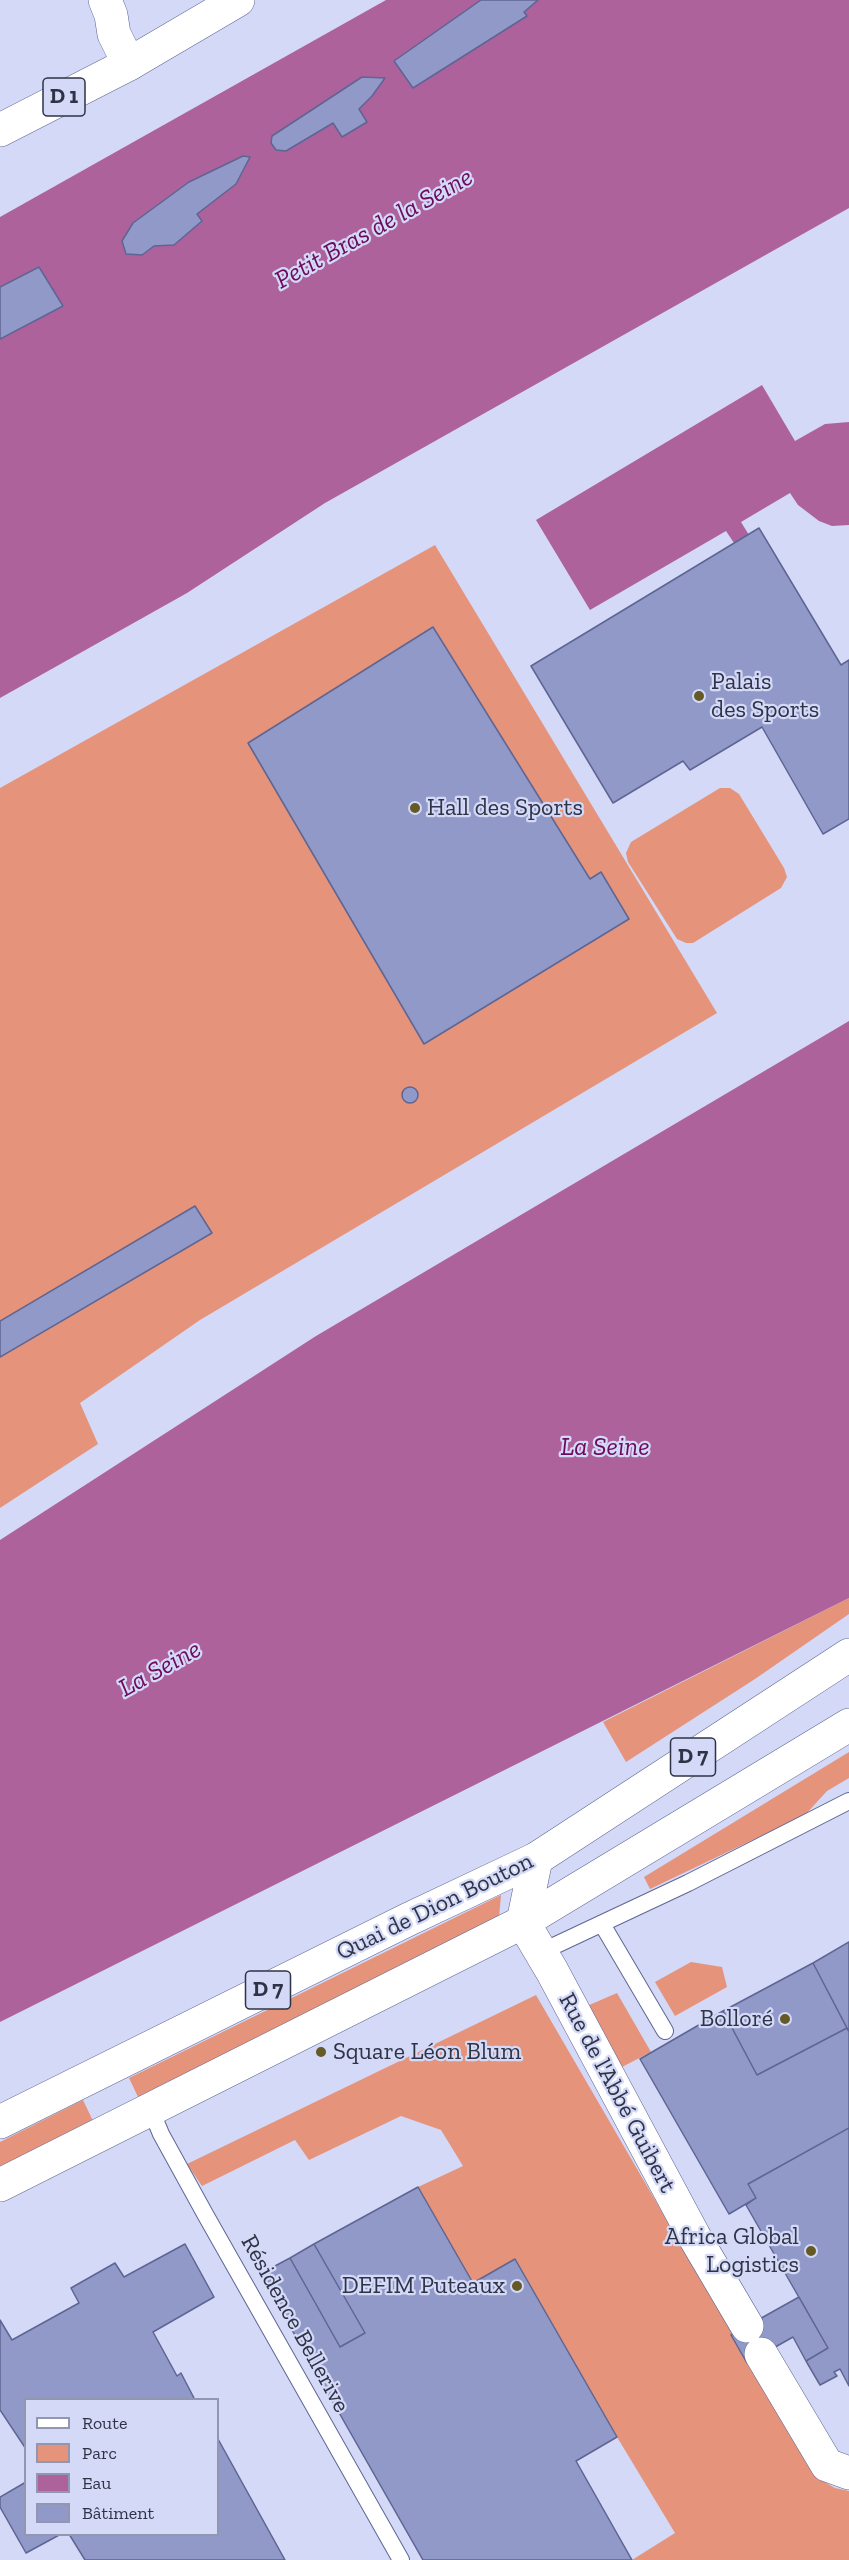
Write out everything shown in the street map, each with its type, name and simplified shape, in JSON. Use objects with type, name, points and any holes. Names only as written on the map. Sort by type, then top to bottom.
[{"type":"main road","points":[[105,0],[111,15],[114,34],[129,64]]},
{"type":"main road","name":"D 1","points":[[0,130],[129,64],[238,0]]},
{"type":"main road","name":"Quai de Dion Bouton","points":[[0,2122],[407,1920],[536,1859],[849,1655]]},
{"type":"main road","name":"Quai de Dion Bouton","points":[[0,2185],[151,2110],[327,2018],[523,1922],[849,1725]]},
{"type":"main road","points":[[523,1922],[536,1859]]},
{"type":"main road","name":"Rue de l'Abbé Guibert","points":[[523,1922],[694,2236],[827,2465],[849,2473]]},
{"type":"lane","points":[[541,1952],[849,1801]]},
{"type":"lane","points":[[602,1924],[665,2031]]},
{"type":"lane","name":"Résidence Bellerive","points":[[151,2110],[161,2134],[205,2214],[401,2560]]},
{"type":"green space","points":[[435,545],[717,1013],[200,1320],[80,1403],[98,1444],[0,1508],[0,788]]},
{"type":"green space","points":[[720,788],[730,788],[739,794],[784,868],[787,877],[781,888],[693,943],[686,943],[677,939],[628,862],[626,853],[631,842]]},
{"type":"green space","points":[[849,1598],[849,1614],[755,1679],[626,1762],[603,1722]]},
{"type":"green space","points":[[849,1752],[849,1778],[827,1791],[805,1815],[650,1889],[644,1877]]},
{"type":"green space","points":[[501,1895],[499,1918],[139,2099],[129,2078]]},
{"type":"green space","points":[[691,1962],[722,1967],[727,1987],[675,2016],[655,1982]]},
{"type":"green space","points":[[617,1993],[651,2052],[620,2068],[587,2006]]},
{"type":"green space","points":[[536,1995],[816,2477],[835,2488],[849,2491],[849,2560],[632,2560],[675,2533],[515,2260],[473,2283],[470,2279],[418,2187],[463,2166],[441,2130],[401,2116],[309,2160],[295,2140],[202,2186],[187,2164]]},
{"type":"green space","points":[[83,2100],[93,2121],[0,2167],[0,2142]]},
{"type":"water","name":"Petit Bras de la Seine","points":[[386,0],[849,0],[849,208],[325,503],[187,593],[0,698],[0,217]]},
{"type":"water","points":[[762,385],[795,441],[825,424],[849,422],[849,525],[832,526],[819,521],[798,505],[790,493],[741,522],[749,535],[734,543],[726,531],[590,610],[536,520]]},
{"type":"water","name":"La Seine","points":[[849,1021],[849,1598],[0,2022],[0,1540],[316,1336]]},
{"type":"building","points":[[481,0],[538,0],[524,12],[527,16],[413,88],[394,61]]},
{"type":"building","points":[[362,77],[385,78],[359,109],[367,122],[342,137],[333,123],[286,151],[276,150],[271,143],[272,136]]},
{"type":"building","points":[[243,156],[250,157],[236,184],[197,214],[202,221],[174,245],[154,246],[142,255],[126,254],[122,241],[133,223],[189,182]]},
{"type":"building","points":[[39,267],[63,306],[0,339],[0,287]]},
{"type":"building","name":"Palais des Sports","points":[[759,528],[841,665],[849,660],[849,819],[823,834],[762,727],[690,770],[683,761],[613,803],[531,666]]},
{"type":"building","name":"Hall des Sports","points":[[433,627],[590,879],[601,872],[629,919],[424,1044],[248,743]]},
{"type":"building","points":[[410,1087],[416,1089],[418,1095],[416,1101],[410,1103],[404,1101],[402,1095],[404,1089]]},
{"type":"building","points":[[195,1206],[212,1233],[0,1357],[0,1321]]},
{"type":"building","points":[[849,1942],[849,2032],[813,1963]]},
{"type":"building","name":"Bolloré","points":[[813,1963],[847,2028],[757,2075],[723,2011]]},
{"type":"building","points":[[723,2011],[757,2075],[847,2028],[849,2032],[849,2128],[748,2184],[756,2198],[729,2214],[640,2059]]},
{"type":"building","name":"Africa Global Logistics","points":[[849,2128],[849,2386],[840,2369],[834,2372],[837,2376],[820,2385],[806,2361],[828,2348],[746,2205],[756,2198],[748,2184]]},
{"type":"building","points":[[418,2187],[473,2283],[515,2259],[617,2437],[576,2461],[632,2560],[423,2560],[260,2274],[290,2258],[340,2347],[365,2333],[314,2244]]},
{"type":"building","points":[[185,2244],[214,2297],[153,2332],[177,2376],[181,2373],[194,2398],[24,2398],[24,2446],[0,2410],[0,2320],[12,2340],[79,2303],[71,2288],[115,2263],[124,2277]]},
{"type":"building","points":[[314,2244],[365,2333],[340,2347],[290,2258]]},
{"type":"building","points":[[799,2297],[828,2348],[806,2361],[793,2337],[747,2363],[731,2335]]},
{"type":"building","points":[[219,2441],[285,2560],[85,2560],[70,2536],[219,2536]]},
{"type":"building","points":[[24,2483],[24,2536],[57,2536],[26,2553],[0,2507],[0,2497]]},
{"type":"place","name":"Palais des Sports","points":[[699,696]]},
{"type":"place","name":"Hall des Sports","points":[[415,808]]},
{"type":"place","name":"Bolloré","points":[[785,2019]]},
{"type":"place","name":"Square Léon Blum","points":[[321,2052]]},
{"type":"place","name":"Africa Global Logistics","points":[[811,2251]]},
{"type":"place","name":"DEFIM Puteaux","points":[[517,2286]]}]
